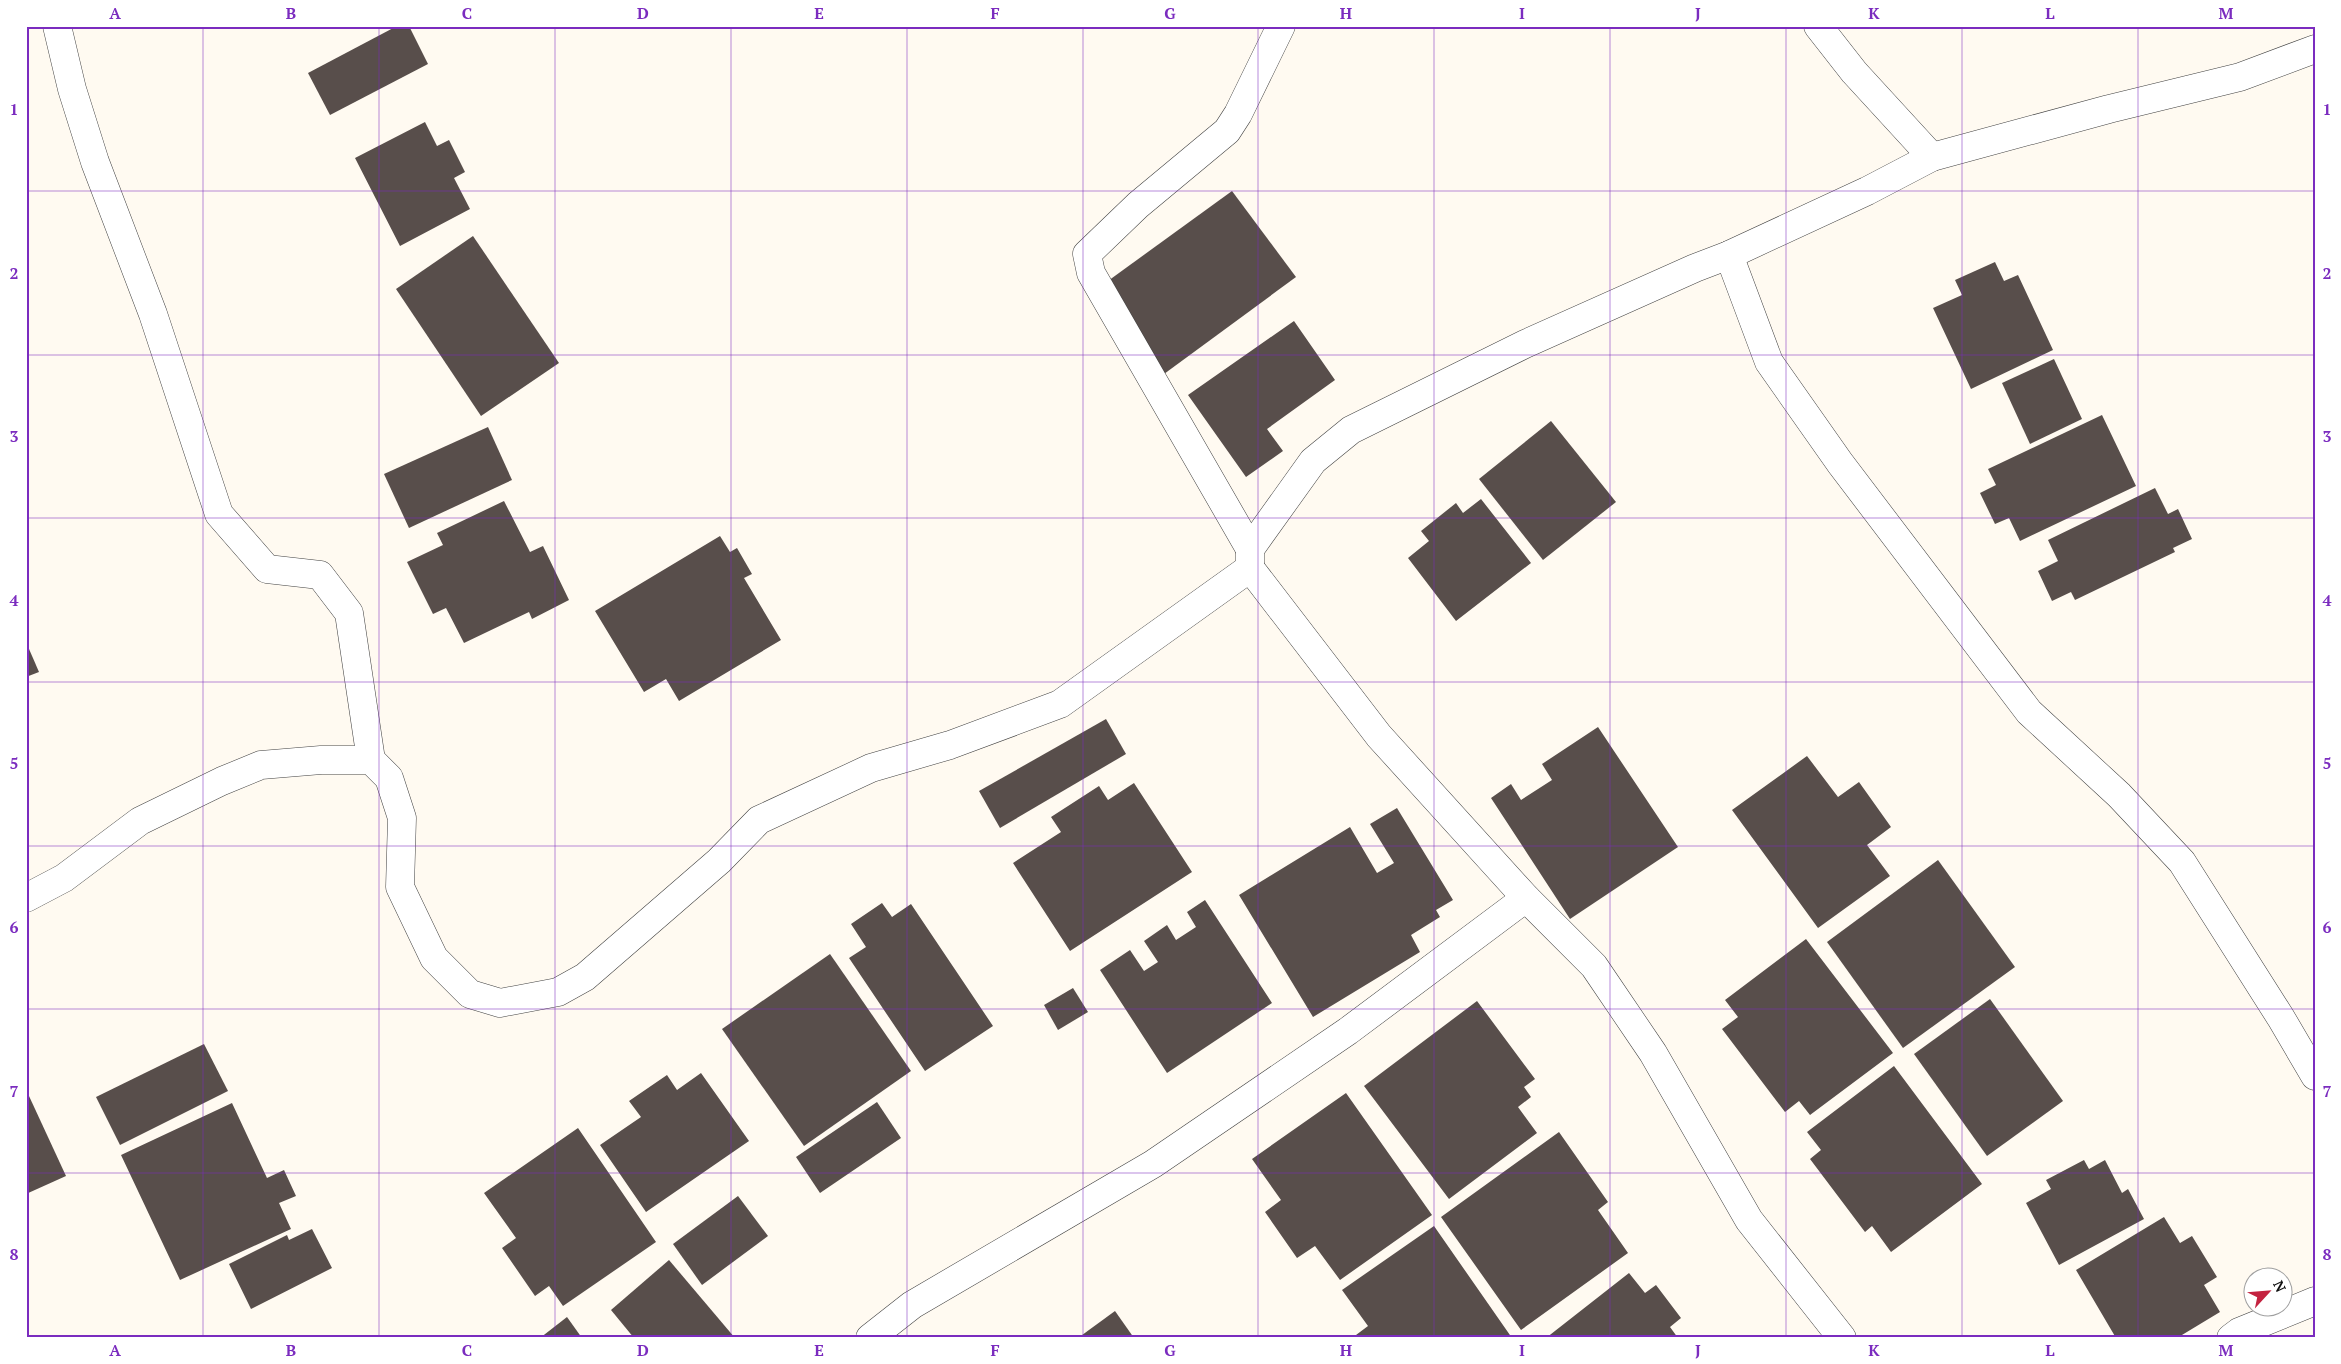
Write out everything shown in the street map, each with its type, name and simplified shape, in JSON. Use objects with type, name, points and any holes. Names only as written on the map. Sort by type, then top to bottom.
[{"type":"street","points":[[57,26],[72,89],[95,162],[153,314],[220,514],[267,569],[320,575],[349,613],[371,760],[389,778],[402,818],[400,888],[434,958],[470,994],[500,1003],[558,992],[593,970],[719,861],[759,820],[871,768],[950,745],[1060,704],[1250,559],[1313,461],[1351,430],[1534,340],[1728,255],[1867,191],[1932,157],[2109,109],[2240,77],[2315,49]]},
{"type":"street","points":[[1281,26],[1238,114],[1227,131],[1138,205],[1087,254],[1091,273],[1250,559],[1380,736],[1526,898],[1594,966],[1653,1053],[1750,1220],[1842,1338]]},
{"type":"street","points":[[1818,26],[1854,72],[1932,157]]},
{"type":"street","points":[[1728,255],[1769,362],[1840,464],[2030,712],[2119,795],[2182,862],[2281,1018],[2315,1076]]},
{"type":"street","points":[[26,898],[64,878],[140,821],[222,780],[261,765],[321,760],[371,760]]},
{"type":"street","points":[[870,1338],[912,1305],[1152,1164],[1348,1031],[1526,898]]},
{"type":"street","points":[[2231,1338],[2239,1332],[2315,1301]]},
{"type":"building","points":[[397,26],[409,26],[428,64],[330,115],[308,73]]},
{"type":"building","points":[[425,122],[437,146],[449,140],[465,172],[454,178],[470,209],[400,246],[355,158]]},
{"type":"building","points":[[1232,191],[1296,277],[1164,374],[1101,286]]},
{"type":"building","points":[[473,236],[559,363],[481,416],[396,289]]},
{"type":"building","points":[[1995,262],[2004,281],[2018,275],[2053,350],[1971,389],[1933,308],[1962,295],[1955,280]]},
{"type":"building","points":[[1294,321],[1335,380],[1267,429],[1283,451],[1246,477],[1188,395]]},
{"type":"building","points":[[2054,359],[2082,419],[2030,444],[2002,383]]},
{"type":"building","points":[[2102,415],[2136,486],[2020,541],[2009,518],[1995,524],[1980,493],[1996,485],[1988,469]]},
{"type":"building","points":[[1551,421],[1616,502],[1543,560],[1479,479]]},
{"type":"building","points":[[488,427],[512,480],[409,528],[384,474]]},
{"type":"building","points":[[2155,488],[2168,514],[2178,509],[2192,539],[2173,548],[2175,552],[2075,600],[2071,592],[2052,601],[2038,571],[2058,561],[2048,540]]},
{"type":"building","points":[[1481,499],[1531,563],[1456,621],[1408,558],[1429,541],[1421,531],[1456,503],[1463,513]]},
{"type":"building","points":[[504,501],[530,552],[543,546],[569,600],[532,619],[529,612],[464,643],[446,608],[433,614],[407,562],[443,545],[437,533]]},
{"type":"building","points":[[720,536],[730,552],[737,548],[752,574],[744,578],[781,640],[679,701],[666,679],[644,692],[595,611]]},
{"type":"building","points":[[26,642],[39,672],[26,677]]},
{"type":"building","points":[[1106,719],[1126,754],[1000,828],[979,791]]},
{"type":"building","points":[[1598,727],[1678,847],[1570,919],[1491,798],[1511,784],[1521,800],[1552,780],[1542,764]]},
{"type":"building","points":[[1807,756],[1838,797],[1859,782],[1891,827],[1867,845],[1890,876],[1818,928],[1732,810]]},
{"type":"building","points":[[1134,783],[1192,872],[1070,951],[1013,863],[1061,832],[1051,817],[1099,786],[1108,800]]},
{"type":"building","points":[[1397,808],[1453,900],[1436,910],[1440,917],[1411,935],[1420,952],[1313,1017],[1239,895],[1350,827],[1377,873],[1394,863],[1370,824]]},
{"type":"building","points":[[1938,860],[2015,967],[1903,1048],[1827,942]]},
{"type":"building","points":[[1205,900],[1272,1003],[1167,1073],[1100,970],[1130,950],[1144,971],[1158,962],[1144,941],[1167,925],[1176,940],[1196,927],[1187,912]]},
{"type":"building","points":[[882,903],[892,917],[911,904],[993,1026],[925,1071],[849,958],[866,947],[851,924]]},
{"type":"building","points":[[1806,939],[1893,1053],[1810,1115],[1799,1101],[1785,1112],[1722,1029],[1738,1017],[1725,1000]]},
{"type":"building","points":[[830,954],[911,1071],[804,1146],[722,1029]]},
{"type":"building","points":[[1073,988],[1088,1012],[1058,1030],[1044,1005]]},
{"type":"building","points":[[1990,999],[2063,1101],[1987,1156],[1914,1054]]},
{"type":"building","points":[[1477,1001],[1535,1079],[1524,1087],[1531,1097],[1518,1107],[1537,1133],[1449,1199],[1364,1086]]},
{"type":"building","points":[[204,1044],[228,1091],[120,1145],[96,1097]]},
{"type":"building","points":[[1894,1066],[1982,1184],[1891,1252],[1872,1226],[1865,1232],[1810,1159],[1821,1150],[1807,1132]]},
{"type":"building","points":[[701,1073],[749,1141],[646,1212],[600,1145],[641,1117],[629,1101],[667,1075],[677,1090]]},
{"type":"building","points":[[1346,1093],[1432,1215],[1340,1280],[1315,1246],[1297,1258],[1265,1212],[1281,1200],[1252,1159]]},
{"type":"building","points":[[29,1096],[66,1176],[26,1194],[26,1098]]},
{"type":"building","points":[[877,1102],[901,1138],[820,1193],[796,1157]]},
{"type":"building","points":[[232,1103],[267,1178],[284,1170],[296,1196],[279,1203],[291,1229],[180,1280],[121,1155]]},
{"type":"building","points":[[578,1128],[656,1242],[563,1306],[549,1286],[535,1296],[502,1248],[516,1238],[484,1193]]},
{"type":"building","points":[[1559,1132],[1608,1202],[1598,1210],[1628,1253],[1521,1330],[1441,1217]]},
{"type":"building","points":[[2084,1160],[2089,1169],[2105,1160],[2122,1193],[2128,1189],[2144,1219],[2059,1265],[2026,1203],[2051,1189],[2046,1180]]},
{"type":"building","points":[[738,1196],[768,1236],[702,1285],[673,1244]]},
{"type":"building","points":[[2164,1217],[2180,1243],[2192,1236],[2217,1277],[2204,1285],[2220,1312],[2177,1338],[2116,1338],[2076,1270]]},
{"type":"building","points":[[1434,1226],[1512,1338],[1352,1338],[1368,1326],[1342,1290]]},
{"type":"building","points":[[312,1229],[332,1268],[251,1309],[229,1264],[287,1235],[289,1240]]},
{"type":"building","points":[[669,1260],[735,1338],[634,1338],[611,1310]]},
{"type":"building","points":[[1629,1273],[1645,1293],[1656,1285],[1681,1318],[1670,1327],[1678,1338],[1546,1338]]},
{"type":"building","points":[[1115,1311],[1134,1338],[1078,1338]]},
{"type":"building","points":[[567,1317],[582,1338],[540,1338]]}]
